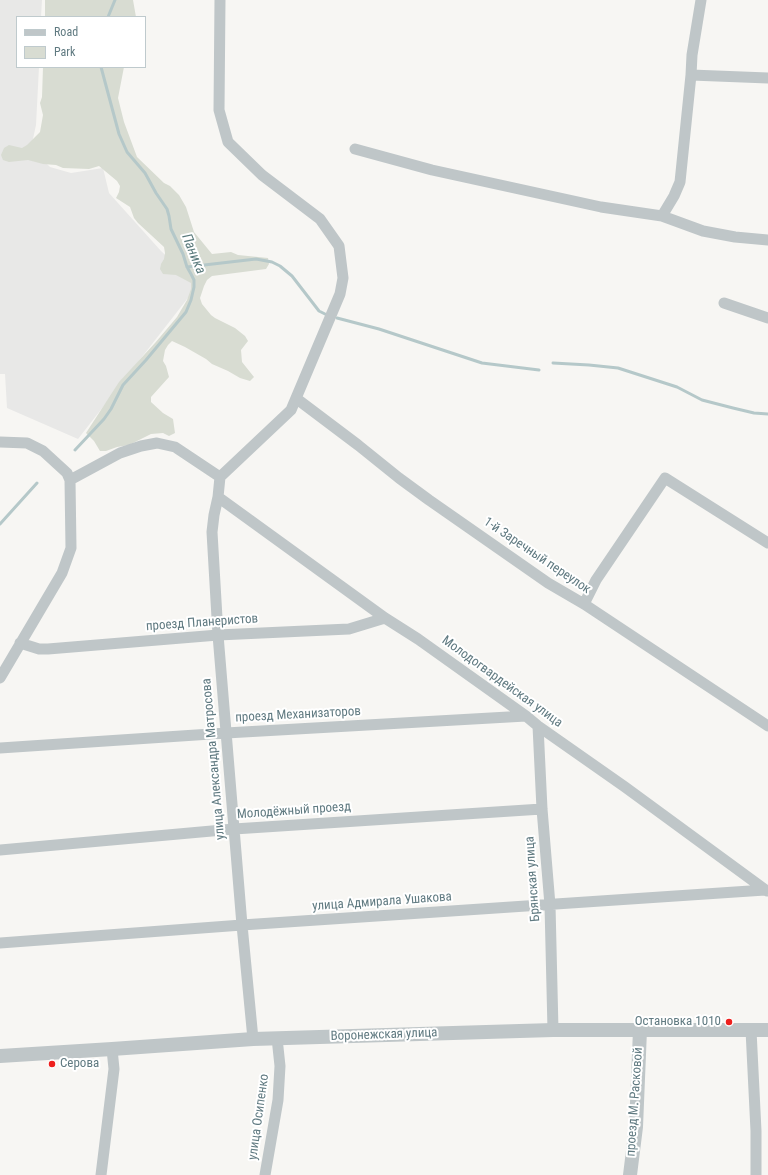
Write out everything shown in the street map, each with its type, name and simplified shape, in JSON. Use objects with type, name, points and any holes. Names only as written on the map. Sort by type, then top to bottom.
[{"type":"street","points":[[70,480],[120,453],[141,446],[157,443],[174,447],[220,477],[291,410],[297,399],[340,294],[342,278],[339,246],[320,219],[262,175],[228,142],[219,110],[220,0]]},
{"type":"street","points":[[662,216],[674,196],[680,182],[692,55],[701,0]]},
{"type":"street","points":[[691,75],[768,78]]},
{"type":"street","points":[[355,149],[448,174],[601,207],[662,216],[703,230],[735,237],[768,240]]},
{"type":"street","points":[[724,303],[768,318]]},
{"type":"street","name":"1-й Заречный переулок","points":[[297,399],[429,500],[548,583],[584,604],[768,726]]},
{"type":"street","points":[[0,442],[27,443],[43,451],[67,473],[70,480],[71,548],[62,573],[0,678]]},
{"type":"street","name":"улица Александра Матросова","points":[[220,477],[212,532],[218,635],[253,1039]]},
{"type":"street","points":[[584,604],[596,580],[666,478],[768,543]]},
{"type":"street","name":"Молодогвардейская улица","points":[[218,497],[385,618],[418,639],[625,787],[767,891]]},
{"type":"street","name":"проезд Планеристов","points":[[20,643],[39,649],[48,650],[218,635],[349,629],[385,618]]},
{"type":"street","name":"проезд Механизаторов","points":[[0,748],[226,733],[526,716]]},
{"type":"street","name":"Брянская улица","points":[[538,726],[542,809],[550,905],[553,1030]]},
{"type":"street","name":"Молодёжный проезд","points":[[0,850],[234,829],[542,809]]},
{"type":"street","name":"улица Адмирала Ушакова","points":[[0,943],[242,925],[767,891]]},
{"type":"street","name":"Воронежская улица","points":[[0,1056],[277,1038],[553,1030],[768,1030]]},
{"type":"street","name":"проезд М. Расковой","points":[[630,1175],[636,1127],[640,1030]]},
{"type":"street","points":[[751,1030],[756,1131],[756,1175]]},
{"type":"street","name":"улица Осипенко","points":[[265,1175],[278,1100],[280,1066],[277,1038]]},
{"type":"street","points":[[101,1175],[114,1069],[112,1049]]},
{"type":"shaded area","points":[[0,0],[42,0],[41,16],[16,16],[16,68],[39,68],[36,125],[31,148],[50,167],[71,173],[103,168],[109,193],[161,251],[198,285],[78,439],[7,408],[5,374],[0,374]]},
{"type":"green space","points":[[45,0],[133,0],[136,16],[45,16]]},
{"type":"green space","points":[[43,68],[124,68],[118,98],[124,122],[137,157],[179,195],[186,207],[194,232],[212,254],[231,252],[238,255],[268,258],[269,264],[266,269],[212,276],[207,280],[200,298],[202,304],[211,315],[235,328],[245,336],[248,341],[241,350],[242,362],[254,377],[250,381],[240,378],[172,341],[165,350],[163,361],[169,377],[151,397],[151,402],[163,413],[173,419],[175,433],[169,436],[163,433],[151,434],[129,445],[106,451],[100,451],[94,441],[86,433],[119,382],[177,317],[187,300],[191,289],[191,283],[176,275],[163,274],[160,269],[164,259],[164,247],[138,223],[134,218],[130,207],[116,198],[120,186],[117,181],[99,166],[89,169],[63,168],[56,165],[43,164],[28,160],[9,162],[3,160],[1,155],[4,148],[9,145],[22,148],[40,132],[43,115],[40,103],[42,97]]},
{"type":"waterway","name":"Паника","points":[[108,16],[115,0]]},
{"type":"waterway","name":"Паника","points":[[75,450],[104,419],[111,409],[123,385],[186,312],[194,287],[194,280],[171,229],[167,209],[145,173],[127,152],[119,134],[101,68]]},
{"type":"waterway","points":[[187,267],[256,259],[272,262],[280,266],[292,276],[319,311],[325,314]]},
{"type":"waterway","points":[[337,318],[379,329],[482,363],[539,370]]},
{"type":"waterway","points":[[553,363],[618,368],[677,387],[702,400],[754,413],[768,414]]},
{"type":"waterway","name":"Паника","points":[[0,524],[37,483]]},
{"type":"place","name":"Остановка 1010","points":[[729,1022]]},
{"type":"place","name":"Серова","points":[[52,1064]]}]
